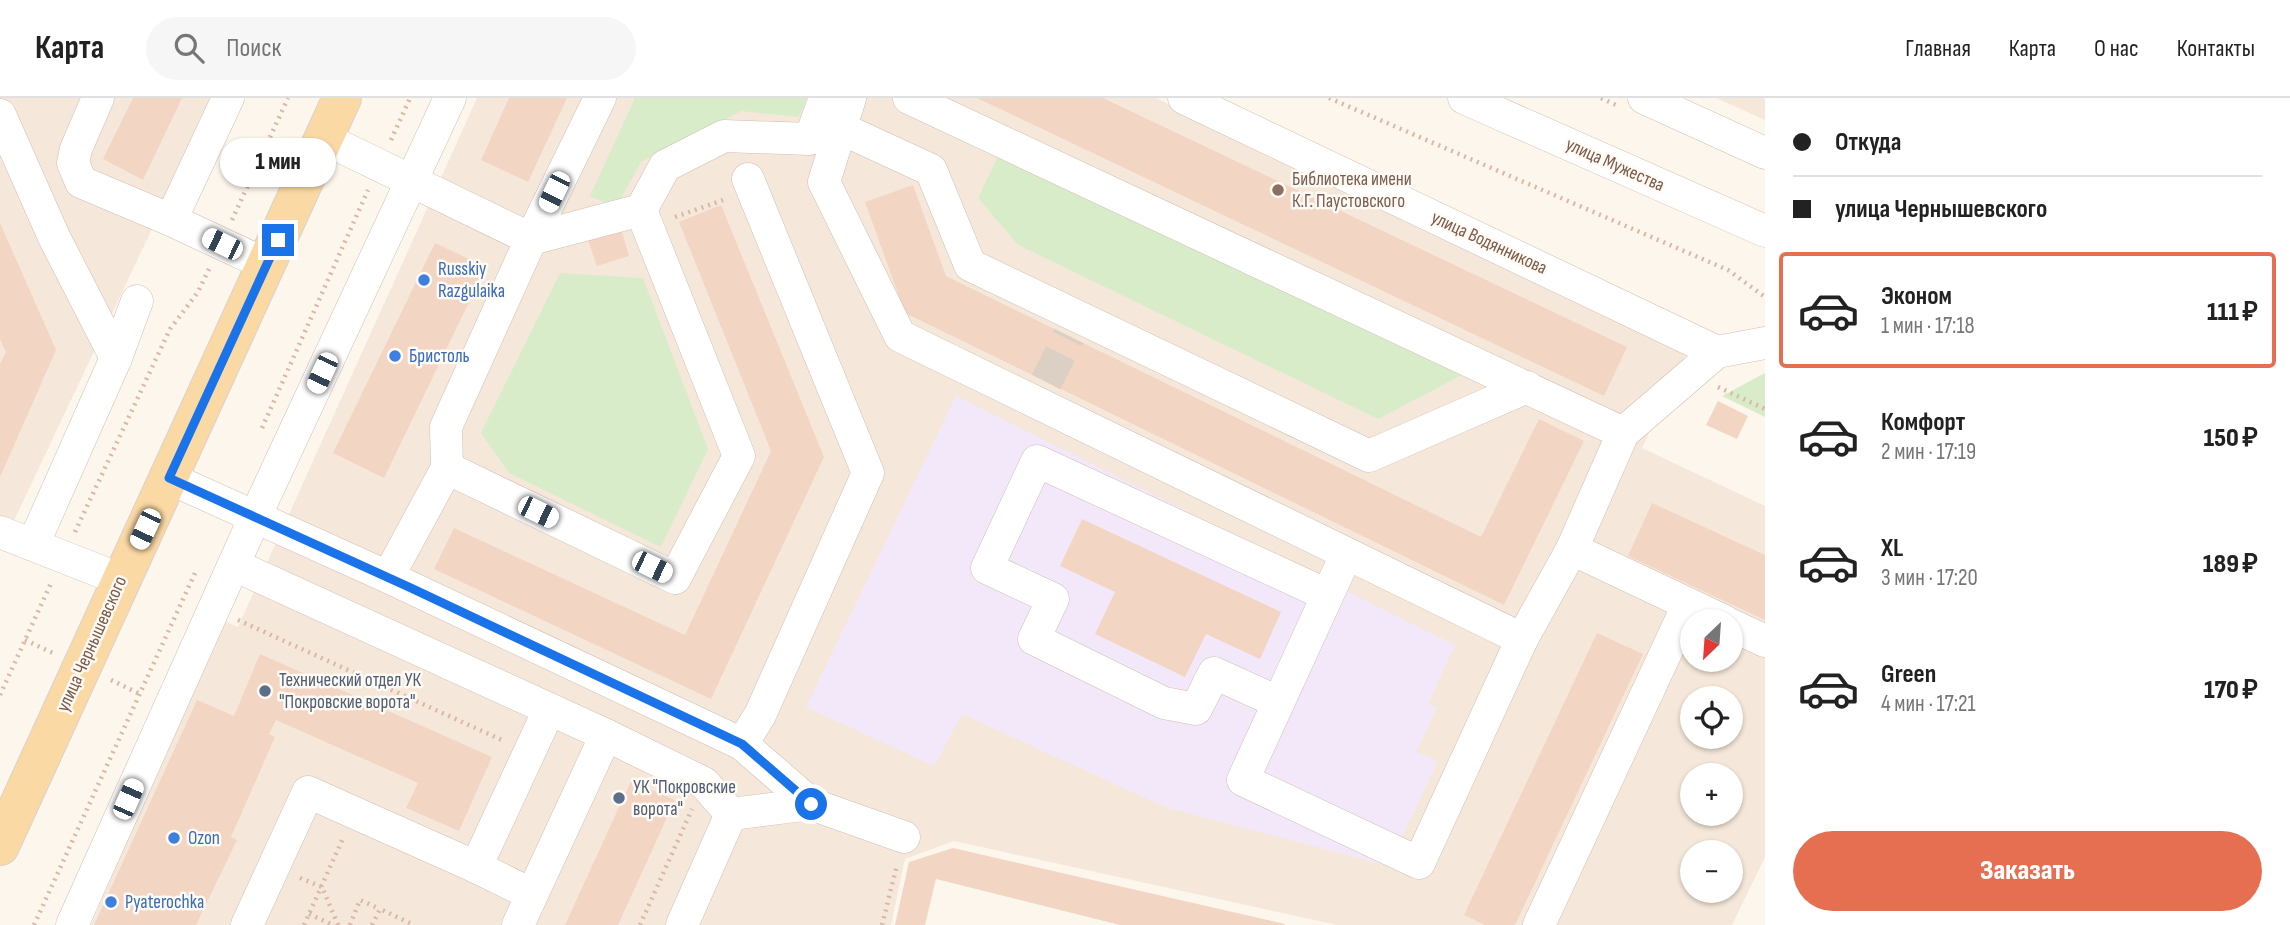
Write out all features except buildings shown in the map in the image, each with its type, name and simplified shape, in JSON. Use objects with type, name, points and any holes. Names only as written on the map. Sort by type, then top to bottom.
[{"type":"main road","name":"улица Чернышевского","points":[[0,846],[342,98]]},
{"type":"street","points":[[98,98],[76,149],[73,163],[81,182],[267,265]]},
{"type":"street","points":[[171,220],[228,98]]},
{"type":"street","points":[[72,925],[255,517],[450,98]]},
{"type":"street","points":[[388,577],[447,468],[446,427],[531,240],[600,98]]},
{"type":"street","points":[[447,468],[675,578],[739,456],[644,218],[664,166],[724,136],[810,139],[825,98]]},
{"type":"street","points":[[850,98],[824,182],[900,337],[1041,392],[1346,555],[1522,639]]},
{"type":"street","points":[[909,98],[1623,433]]},
{"type":"street","name":"улица Водянникова","points":[[1184,98],[1717,352]]},
{"type":"street","name":"улица Мужества","points":[[1464,98],[1765,231]]},
{"type":"street","points":[[1644,98],[1765,153]]},
{"type":"street","points":[[0,115],[54,237],[116,358]]},
{"type":"street","points":[[840,128],[931,170],[971,265],[1074,326],[1369,456],[1527,387]]},
{"type":"street","points":[[323,138],[531,240],[644,218]]},
{"type":"street","points":[[740,187],[868,473],[760,715],[742,744]]},
{"type":"street","points":[[33,545],[116,358],[137,301]]},
{"type":"street","points":[[1346,555],[1242,780],[1419,863],[1522,639],[1572,549],[1623,433],[1717,352],[1765,343]]},
{"type":"street","points":[[1278,702],[1214,673],[1196,709],[1164,703],[1034,639],[1053,599],[987,568],[1037,461],[1327,595]]},
{"type":"street","points":[[169,478],[388,577],[742,744],[811,804],[904,836]]},
{"type":"street","points":[[0,532],[121,580]]},
{"type":"street","points":[[1572,549],[1697,609]]},
{"type":"street","points":[[234,565],[606,735],[704,783],[732,814]]},
{"type":"street","points":[[1539,925],[1688,605]]},
{"type":"street","points":[[1743,631],[1765,641]]},
{"type":"street","points":[[476,867],[549,710]]},
{"type":"street","points":[[518,925],[606,735]]},
{"type":"street","points":[[247,925],[308,792],[531,894]]},
{"type":"street","points":[[732,814],[811,804]]},
{"type":"street","points":[[682,925],[732,814]]},
{"type":"path","points":[[0,695],[170,330],[198,292],[288,98]]},
{"type":"path","points":[[1329,98],[1728,270],[1765,297]]},
{"type":"path","points":[[644,218],[740,187]]},
{"type":"path","points":[[213,609],[530,753]]},
{"type":"path","points":[[25,640],[56,654]]},
{"type":"path","points":[[104,677],[138,693]]},
{"type":"path","points":[[640,925],[704,783]]},
{"type":"path","points":[[304,925],[355,812]]},
{"type":"path","points":[[883,925],[904,836]]},
{"type":"path","points":[[309,914],[322,923],[336,925],[321,887]]},
{"type":"path","points":[[350,925],[360,901],[414,925]]},
{"type":"path","points":[[372,925],[380,909]]},
{"type":"shaded area","points":[[0,98],[214,98],[0,550]]},
{"type":"shaded area","points":[[477,98],[1156,98],[1686,354],[1642,448],[1765,506],[1765,857],[1743,902],[1743,840],[1680,840],[1680,903],[1743,903],[1732,925],[1337,925],[954,841],[905,859],[891,925],[91,925],[222,620],[238,627]]},
{"type":"shaded area","points":[[1716,98],[1765,98],[1765,120]]},
{"type":"shaded area","points":[[956,396],[1455,645],[1428,704],[1437,708],[1416,752],[1438,761],[1388,866],[1165,807],[962,714],[934,766],[806,707]]},
{"type":"green space","points":[[635,98],[807,98],[799,117],[741,111],[641,162],[616,207],[590,196]]},
{"type":"green space","points":[[1001,150],[1466,373],[1378,419],[1018,245],[978,198]]},
{"type":"green space","points":[[560,273],[643,278],[708,449],[661,547],[509,473],[481,433]]},
{"type":"green space","points":[[1765,373],[1765,417],[1722,396]]},
{"type":"tunnel","points":[[1046,382],[1069,336]]},
{"type":"place","name":"Библиотека имени К.Г. Паустовского","points":[[1278,190]]},
{"type":"place","name":"Russkiy Razgulaika","points":[[424,280]]},
{"type":"place","name":"Бристоль","points":[[395,356]]},
{"type":"place","name":"Технический отдел УК \"Покровские ворота\"","points":[[265,691]]},
{"type":"place","name":"УК \"Покровские ворота\"","points":[[619,798]]},
{"type":"place","name":"Ozon","points":[[174,838]]},
{"type":"place","name":"Pyaterochka","points":[[111,902]]},
{"type":"route","points":[[278,240],[169,478],[592,672],[742,744],[811,804]]}]
